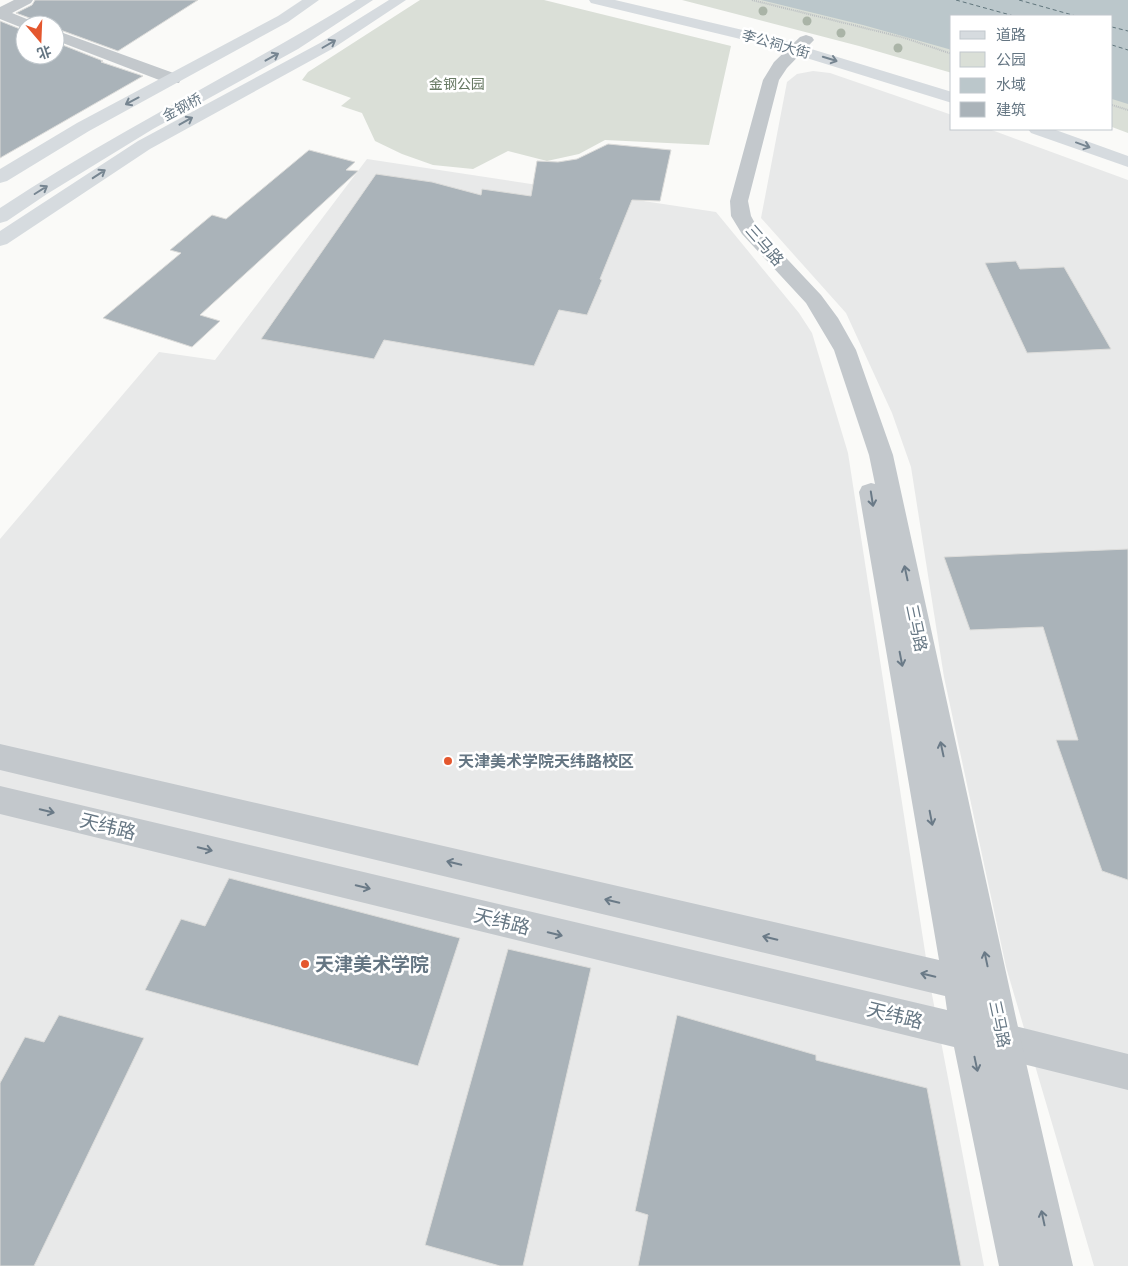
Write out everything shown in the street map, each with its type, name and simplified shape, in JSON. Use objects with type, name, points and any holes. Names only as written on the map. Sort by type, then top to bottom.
[{"type":"main road","points":[[5,183],[83,127],[283,19],[312,0]]},
{"type":"main road","name":"金钢桥","points":[[5,183],[295,27],[340,0]]},
{"type":"main road","name":"金钢桥","points":[[0,217],[40,190],[147,126],[292,46],[366,0]]},
{"type":"main road","points":[[0,240],[144,145],[371,19],[399,0]]},
{"type":"main road","name":"李公祠大街","points":[[596,0],[793,42],[950,97]]},
{"type":"main road","name":"李公祠大街","points":[[647,0],[793,42],[950,83]]},
{"type":"main road","points":[[214,56],[217,64],[240,74],[255,76],[276,73]]},
{"type":"main road","points":[[83,127],[100,123],[124,126],[134,129],[146,137],[144,145]]},
{"type":"main road","points":[[1040,130],[1128,162]]},
{"type":"main road","points":[[1082,130],[1128,146]]},
{"type":"street","points":[[0,14],[26,0]]},
{"type":"street","points":[[0,14],[15,20]]},
{"type":"street","points":[[65,39],[173,78]]},
{"type":"street","name":"三马路","points":[[793,42],[764,64],[754,88],[725,199],[730,218],[746,239],[806,306],[829,342],[864,448],[960,982],[986,1037],[1053,1266]]},
{"type":"street","name":"三马路","points":[[793,42],[771,80],[739,201],[741,216],[749,230],[814,299],[827,318],[845,350],[881,455],[993,990],[986,1037],[1019,1266]]},
{"type":"street","points":[[0,757],[993,990]]},
{"type":"street","name":"天纬路","points":[[0,800],[1128,1072]]},
{"type":"path","points":[[752,0],[905,38],[950,53]]},
{"type":"path","points":[[1113,105],[1128,110]]},
{"type":"shaded area","points":[[813,71],[830,73],[950,114],[950,130],[992,130],[1128,180],[1128,1266],[1094,1266],[1006,967],[944,677],[911,467],[892,413],[846,313],[761,218],[787,82],[797,74]]},
{"type":"shaded area","name":"天津美术学院天纬路校区","points":[[367,159],[716,212],[799,313],[812,333],[848,453],[930,984],[984,1266],[0,1266],[0,539],[159,352],[215,360]]},
{"type":"green space","name":"金钢公园","points":[[420,0],[544,0],[731,46],[709,145],[605,140],[579,154],[547,161],[508,151],[473,169],[433,165],[402,154],[375,141],[362,113],[341,106],[351,98],[302,80],[308,72]]},
{"type":"green space","points":[[682,0],[1128,0],[1128,133],[1113,127],[1113,15],[950,15],[950,72],[859,46]]},
{"type":"water","points":[[761,0],[1128,0],[1128,104],[1113,99],[1113,15],[950,15],[950,49],[863,25]]},
{"type":"building","points":[[35,0],[198,0],[118,51],[65,32],[65,15],[21,15],[16,13],[32,5]]},
{"type":"building","points":[[0,21],[15,27],[15,65],[65,65],[65,46],[103,61],[101,62],[143,76],[0,158]]},
{"type":"building","points":[[608,144],[671,150],[660,201],[632,200],[587,315],[559,310],[534,366],[384,340],[374,359],[261,339],[376,174],[432,182],[481,195],[482,189],[531,196],[537,161],[558,162],[577,159]]},
{"type":"building","points":[[309,150],[355,162],[346,170],[358,171],[200,315],[220,321],[192,347],[103,318],[181,253],[170,250],[212,215],[226,219]]},
{"type":"building","points":[[1016,261],[1020,269],[1064,267],[1111,349],[1027,353],[985,263]]},
{"type":"building","points":[[1128,549],[1128,880],[1102,871],[1056,740],[1078,740],[1043,627],[970,630],[944,557]]},
{"type":"building","name":"天津美术学院","points":[[229,878],[460,938],[418,1066],[145,990],[181,919],[205,926]]},
{"type":"building","points":[[508,949],[591,968],[523,1266],[500,1266],[425,1245]]},
{"type":"building","points":[[59,1015],[144,1038],[34,1266],[0,1266],[0,1083],[25,1037],[44,1042]]},
{"type":"building","points":[[677,1015],[816,1055],[816,1060],[927,1088],[961,1266],[638,1266],[648,1215],[635,1211]]},
{"type":"ferry route","points":[[956,0],[1010,15]]},
{"type":"ferry route","points":[[1019,0],[1072,15]]},
{"type":"ferry route","points":[[1113,27],[1128,31]]},
{"type":"ferry route","points":[[1113,45],[1128,50]]},
{"type":"place","name":"天津美术学院天纬路校区","points":[[448,761]]},
{"type":"place","name":"天津美术学院","points":[[305,964]]}]
